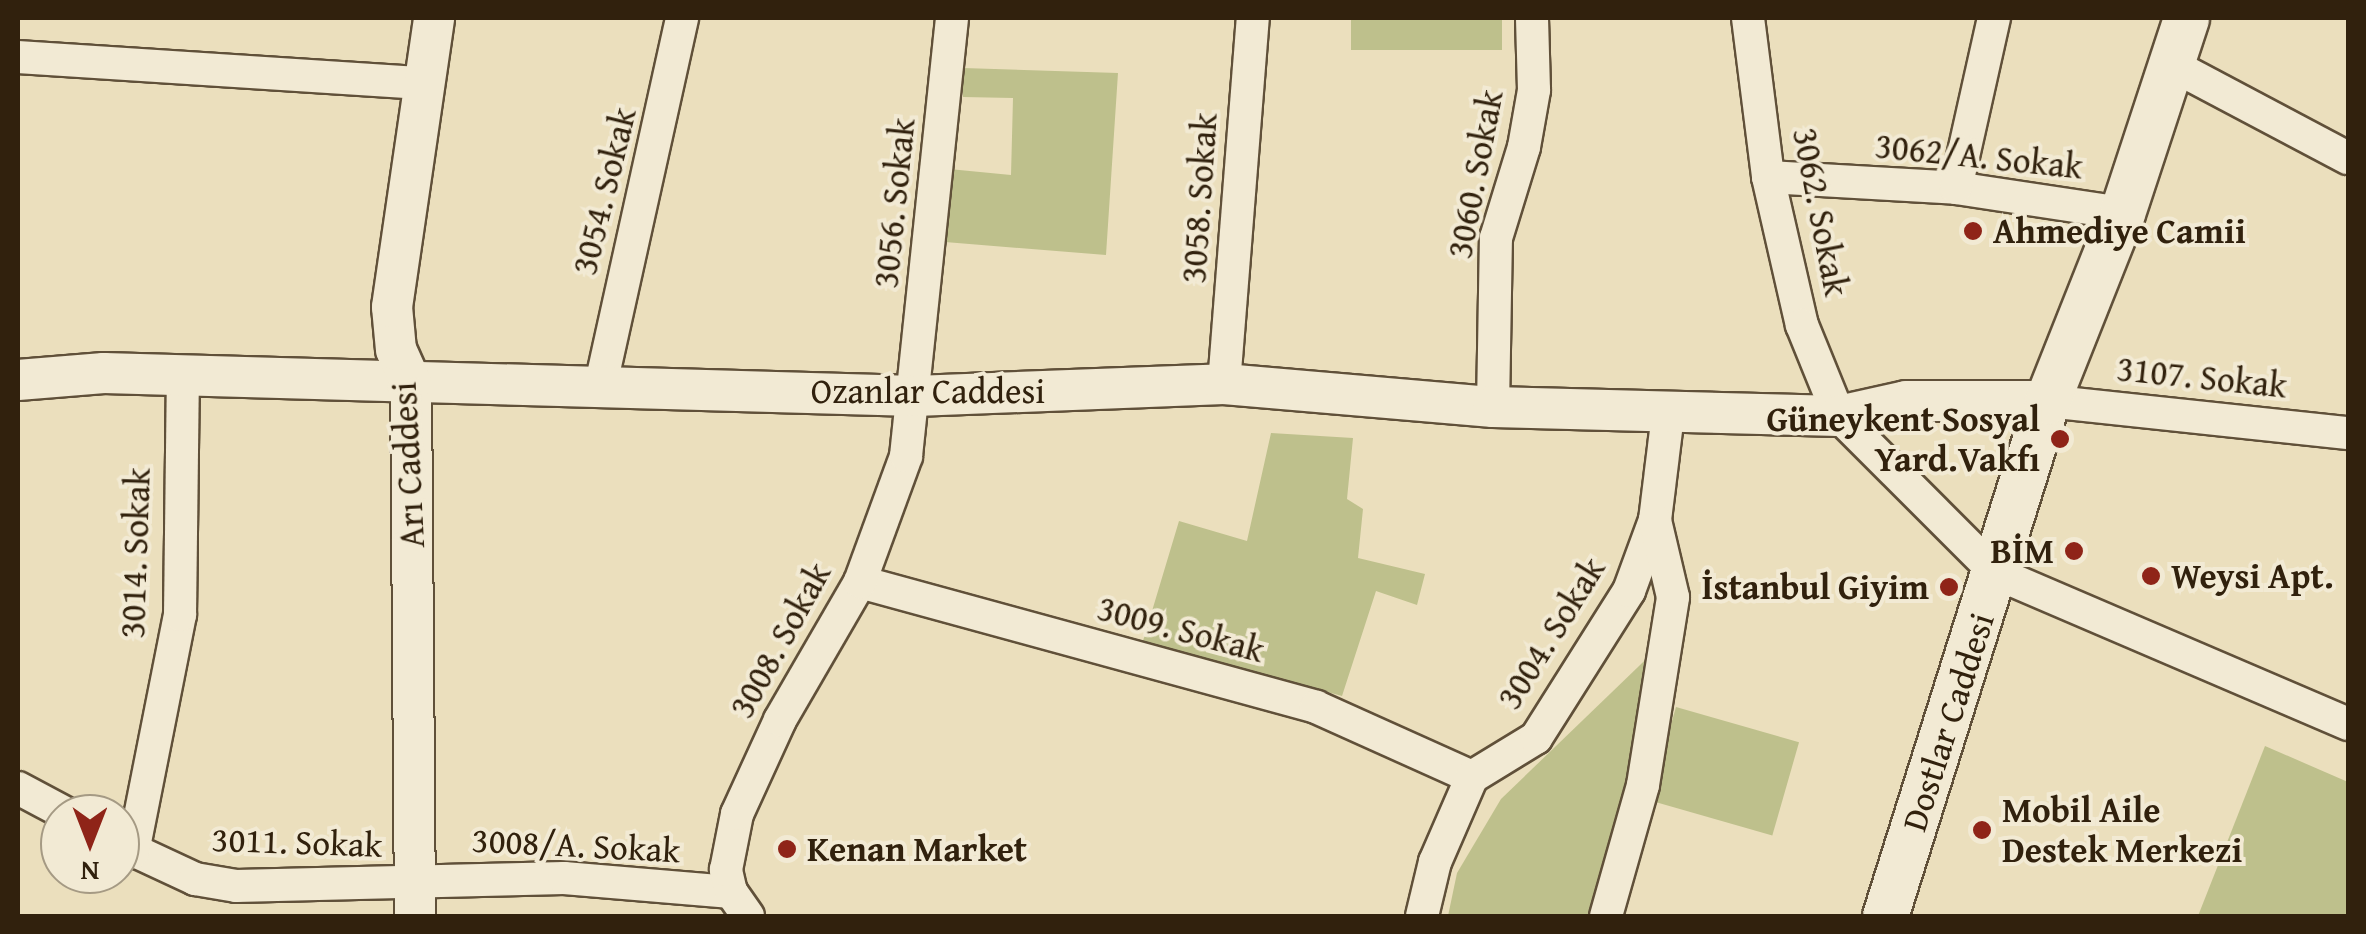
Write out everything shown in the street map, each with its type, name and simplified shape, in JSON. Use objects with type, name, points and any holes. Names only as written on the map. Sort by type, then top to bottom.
[{"type":"main road","name":"Dostlar Caddesi","points":[[1885,916],[2047,401],[2122,213],[2186,18]]},
{"type":"street","name":"Arı Caddesi","points":[[417,901],[410,382],[396,350],[392,306],[434,18]]},
{"type":"street","name":"3054. Sokak","points":[[601,384],[682,18]]},
{"type":"street","name":"3056. Sokak","points":[[915,396],[952,18]]},
{"type":"street","name":"3058. Sokak","points":[[1224,384],[1253,18]]},
{"type":"street","name":"3060. Sokak","points":[[1493,406],[1496,238],[1524,147],[1534,90],[1532,18]]},
{"type":"street","name":"3062. Sokak","points":[[1748,18],[1768,177],[1802,325],[1839,416]]},
{"type":"street","points":[[1956,188],[1994,18]]},
{"type":"street","points":[[18,56],[424,82]]},
{"type":"street","points":[[2172,65],[2348,158]]},
{"type":"street","name":"3062/A. Sokak","points":[[1768,177],[1956,188],[2122,213]]},
{"type":"street","name":"Ozanlar Caddesi","points":[[18,380],[184,375],[915,396],[1224,384],[1493,406],[1839,416],[1906,401],[2047,401]]},
{"type":"street","name":"3014. Sokak","points":[[139,794],[180,615],[184,375]]},
{"type":"street","name":"3008. Sokak","points":[[739,904],[726,870],[737,814],[780,720],[860,582],[906,456],[915,396]]},
{"type":"street","name":"3107. Sokak","points":[[2047,401],[2348,432]]},
{"type":"street","name":"3004. Sokak","points":[[1472,777],[1536,738],[1628,592],[1654,520],[1668,414]]},
{"type":"street","points":[[1839,416],[1996,573],[2348,724]]},
{"type":"street","points":[[1606,916],[1643,784],[1673,596],[1654,520]]},
{"type":"street","name":"3009. Sokak","points":[[860,582],[1316,707],[1472,777]]},
{"type":"street","points":[[1422,916],[1435,862],[1472,777]]},
{"type":"street","name":"3011. Sokak","points":[[140,854],[195,879],[236,886],[417,901]]},
{"type":"street","name":"3008/A. Sokak","points":[[417,901],[460,877],[564,878],[739,904]]},
{"type":"green space","points":[[1351,18],[1502,18],[1502,50],[1351,50]]},
{"type":"green space","points":[[963,68],[1118,73],[1106,255],[945,242],[949,169],[1011,175],[1013,98],[963,97]]},
{"type":"green space","points":[[1271,433],[1353,438],[1347,499],[1363,509],[1358,558],[1425,574],[1417,605],[1376,591],[1342,696],[1143,641],[1179,521],[1247,541]]},
{"type":"green space","points":[[1666,640],[1592,916],[1448,916],[1457,873],[1501,799]]},
{"type":"green space","points":[[1676,707],[1799,742],[1772,836],[1649,800]]},
{"type":"green space","points":[[2265,746],[2348,782],[2348,916],[2198,916]]},
{"type":"place","name":"Ahmediye Camii","points":[[1973,231]]},
{"type":"place","name":"Güneykent Sosyal Yard.Vakfı","points":[[2060,439]]},
{"type":"place","name":"BİM","points":[[2074,551]]},
{"type":"place","name":"Weysi Apt.","points":[[2151,576]]},
{"type":"place","name":"İstanbul Giyim","points":[[1949,587]]},
{"type":"place","name":"Mobil Aile Destek Merkezi","points":[[1982,830]]},
{"type":"place","name":"Kenan Market","points":[[787,849]]}]
